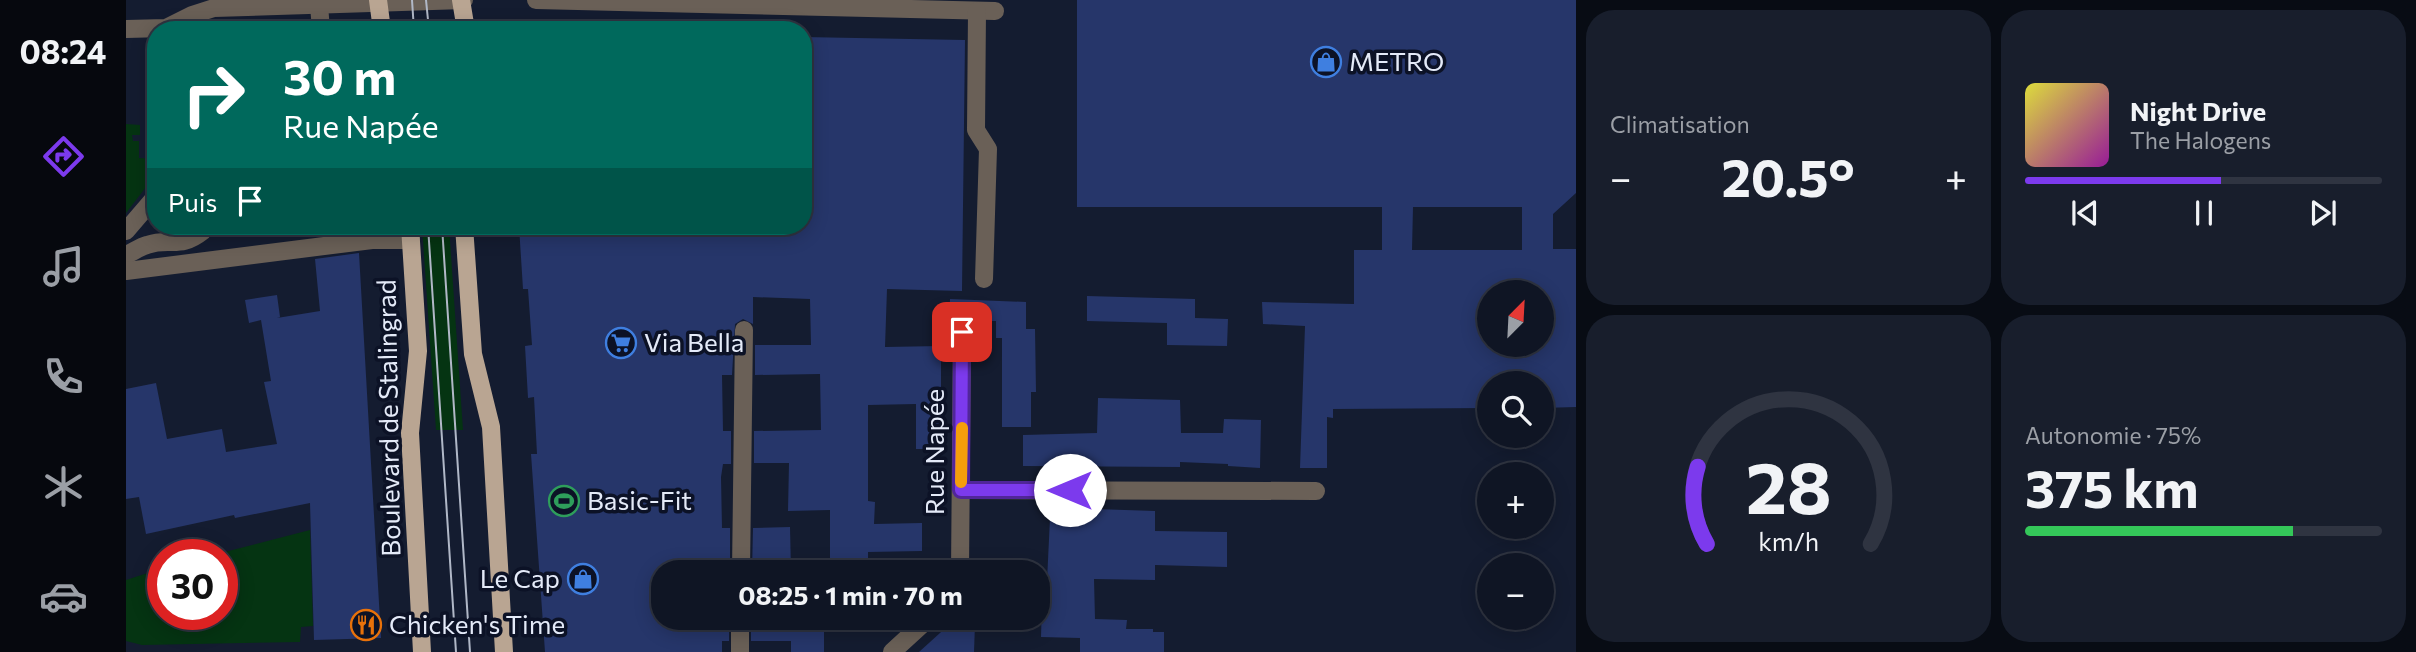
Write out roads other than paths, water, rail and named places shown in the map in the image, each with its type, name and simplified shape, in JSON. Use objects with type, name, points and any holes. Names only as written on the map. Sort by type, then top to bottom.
[{"type":"main road","points":[[462,0],[465,21]]},
{"type":"main road","points":[[378,1],[381,21]]},
{"type":"main road","name":"Boulevard de Stalingrad","points":[[410,235],[418,351],[410,433],[422,652]]},
{"type":"main road","points":[[465,235],[473,354],[491,428],[504,652]]},
{"type":"street","points":[[181,21],[214,8],[462,0]]},
{"type":"street","points":[[536,0],[986,11],[976,130],[988,149],[984,279]]},
{"type":"street","points":[[319,5],[320,21]]},
{"type":"street","points":[[126,29],[147,29]]},
{"type":"street","points":[[126,231],[147,206]]},
{"type":"street","points":[[126,255],[150,244],[179,243],[192,240],[198,235]]},
{"type":"street","points":[[126,271],[335,235]]},
{"type":"street","points":[[346,235],[372,240],[399,235]]},
{"type":"street","points":[[741,560],[744,330]]},
{"type":"street","name":"Rue Napée","points":[[960,560],[962,332]]},
{"type":"street","points":[[961,490],[1316,491]]},
{"type":"street","points":[[740,630],[740,652]]},
{"type":"street","points":[[892,652],[916,630]]},
{"type":"tram line","points":[[412,0],[413,21]]},
{"type":"tram line","points":[[426,0],[428,21]]},
{"type":"tram line","points":[[429,235],[456,652]]},
{"type":"tram line","points":[[443,235],[470,652]]},
{"type":"place","name":"METRO","points":[[1326,62]]},
{"type":"place","name":"Via Bella","points":[[621,343]]},
{"type":"place","name":"Basic-Fit","points":[[564,501]]},
{"type":"place","name":"Le Cap","points":[[583,579]]},
{"type":"place","name":"Chicken's Time","points":[[366,625]]}]
